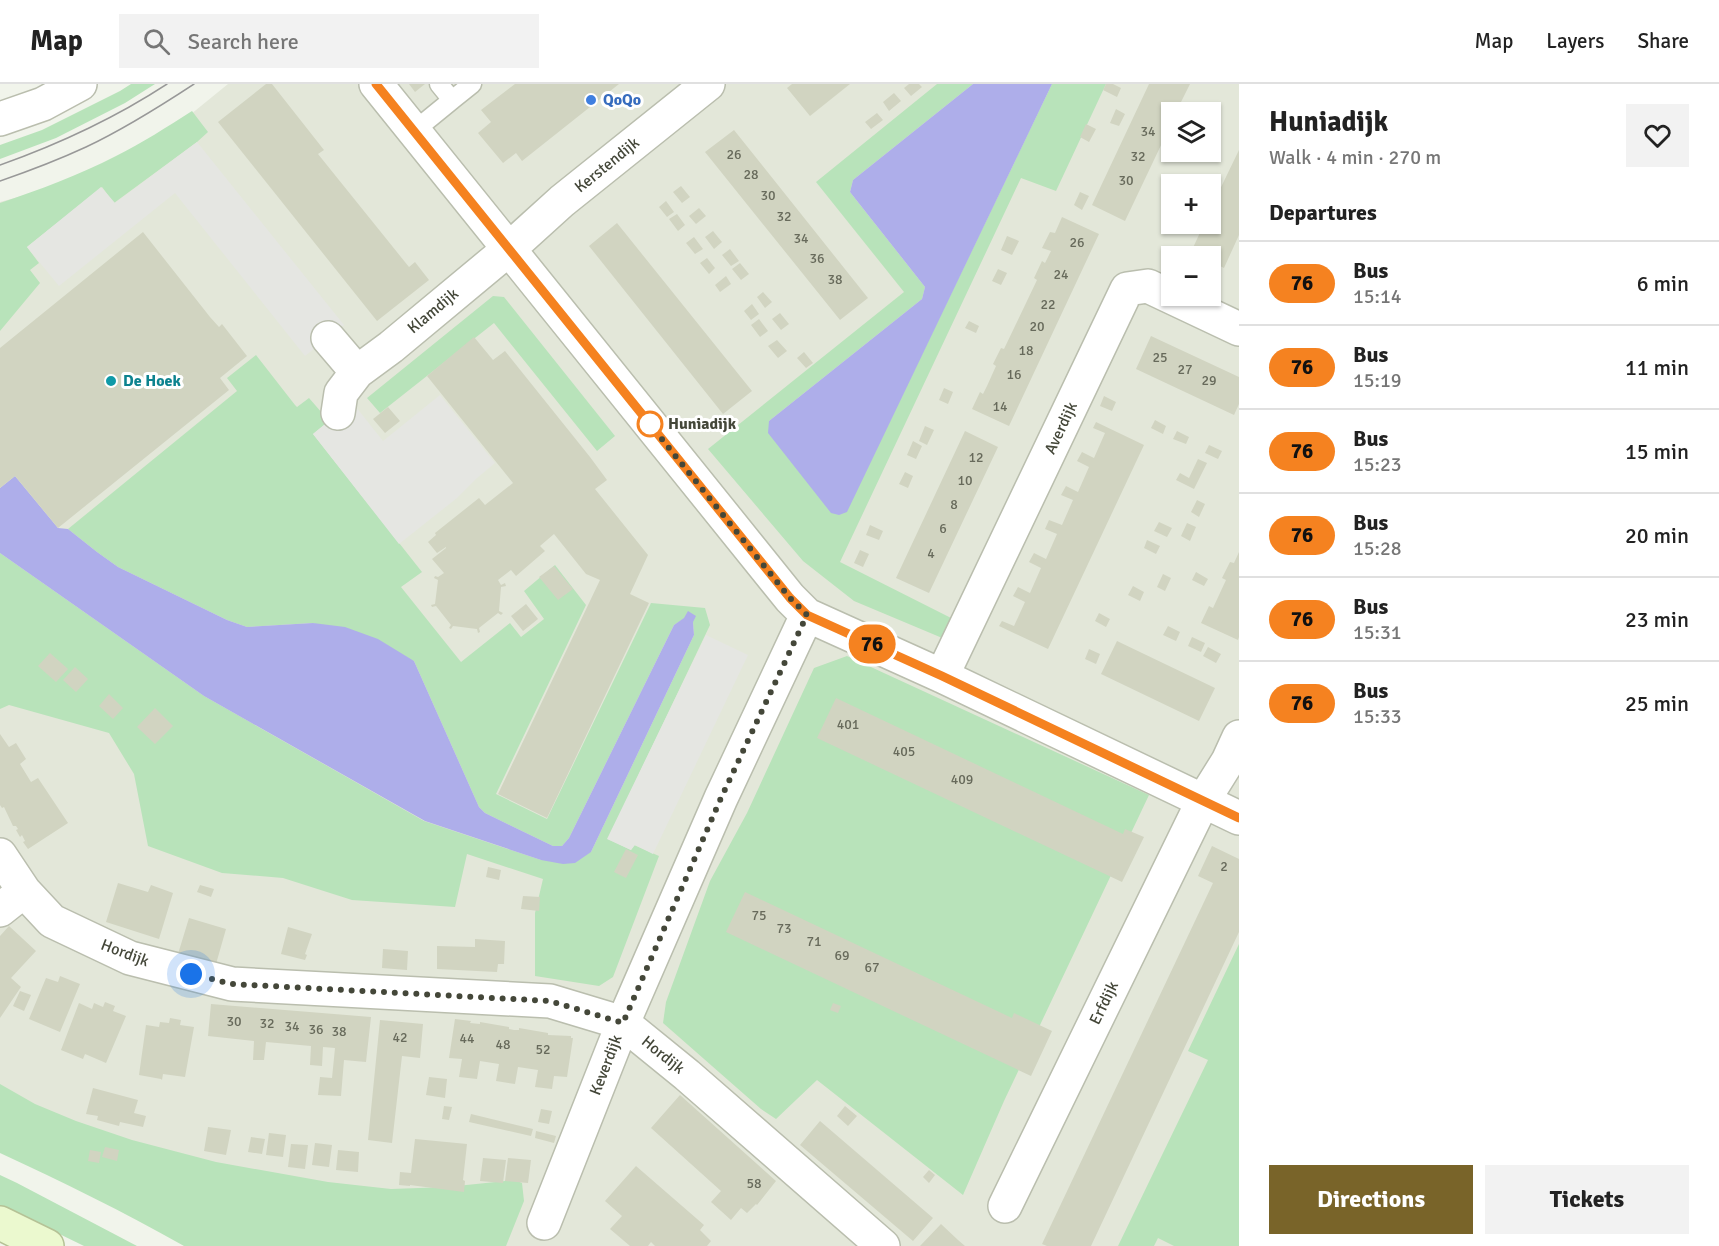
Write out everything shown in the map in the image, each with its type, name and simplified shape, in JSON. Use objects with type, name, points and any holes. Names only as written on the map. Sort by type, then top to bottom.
[{"type":"main road","points":[[0,1223],[47,1246]]},
{"type":"street","points":[[0,119],[43,104],[81,84]]},
{"type":"street","points":[[376,84],[790,598],[807,615],[942,676],[1239,818]]},
{"type":"street","name":"Kerstendijk","points":[[509,249],[562,201],[708,84]]},
{"type":"street","name":"Klamdijk","points":[[338,413],[341,393],[357,372],[391,347],[509,249]]},
{"type":"street","name":"Averdijk","points":[[942,676],[1127,289],[1148,286],[1239,329]]},
{"type":"street","points":[[328,338],[357,372]]},
{"type":"street","name":"Keverdijk","points":[[544,1223],[623,1023],[721,798],[807,615]]},
{"type":"street","points":[[1203,801],[1228,761],[1239,737]]},
{"type":"street","name":"Erfdijk","points":[[1005,1206],[1203,801]]},
{"type":"street","name":"Hordijk","points":[[0,855],[12,900],[130,958],[232,984],[550,1001],[623,1023],[687,1075],[883,1246]]},
{"type":"lane","points":[[439,84],[452,100]]},
{"type":"lane","points":[[414,131],[472,84]]},
{"type":"shaded area","points":[[228,84],[1239,84],[1239,1246],[371,1246],[0,1111],[0,202],[126,167]]},
{"type":"shaded area","points":[[197,142],[344,325],[305,356],[175,193],[59,286],[27,247],[101,187],[115,203]]},
{"type":"shaded area","points":[[440,395],[495,463],[457,498],[399,544],[313,434],[352,402],[383,441]]},
{"type":"shaded area","points":[[706,635],[748,655],[653,854],[635,845],[631,850],[607,839]]},
{"type":"green space","points":[[131,84],[155,84],[125,103],[56,138],[0,159],[0,145],[42,130]]},
{"type":"green space","points":[[937,84],[973,84],[853,180],[850,192],[925,287],[922,299],[769,421],[846,512],[1052,84],[1106,84],[1056,191],[1021,178],[840,562],[959,622],[947,640],[854,601],[803,561],[708,449],[904,292],[816,182]]},
{"type":"green space","points":[[192,111],[208,132],[197,142],[114,203],[102,187],[27,247],[39,263],[30,270],[40,283],[0,331],[0,203],[59,182],[102,163]]},
{"type":"green space","points":[[493,296],[504,297],[615,436],[597,451],[494,323],[380,413],[367,398]]},
{"type":"green space","points":[[256,355],[297,407],[309,398],[329,421],[313,434],[422,572],[401,587],[461,662],[510,623],[521,637],[544,619],[524,591],[555,565],[586,605],[496,794],[547,819],[651,603],[705,608],[710,625],[608,839],[631,850],[634,845],[659,856],[613,977],[599,986],[535,976],[535,913],[543,879],[467,854],[455,907],[352,900],[283,878],[222,873],[148,846],[134,774],[109,733],[9,705],[0,709],[0,553],[204,696],[424,821],[541,860],[591,852],[694,635],[693,622],[685,618],[674,625],[569,838],[562,846],[553,846],[485,813],[479,807],[414,661],[313,623],[247,627],[227,620],[118,567],[68,529],[237,391],[227,378]]},
{"type":"green space","points":[[847,656],[1149,795],[1004,1101],[963,1195],[817,1080],[776,1119],[761,1109],[663,1023],[666,1002],[710,881],[747,813],[814,668]]},
{"type":"green space","points":[[1239,944],[1239,1246],[1174,1246],[1158,1238],[1154,1246],[1118,1246],[1208,1060],[1188,1051]]},
{"type":"green space","points":[[0,1084],[35,1104],[76,1121],[132,1140],[216,1162],[328,1182],[391,1189],[447,1187],[515,1180],[522,1183],[524,1201],[506,1246],[184,1246],[139,1221],[0,1153]]},
{"type":"green space","points":[[0,1175],[137,1246],[84,1246],[0,1205]]},
{"type":"water","points":[[973,84],[1052,84],[847,512],[839,515],[831,513],[768,433],[769,421],[922,299],[925,287],[850,192],[853,180]]},
{"type":"water","points":[[15,476],[58,528],[68,529],[118,567],[227,620],[247,627],[313,623],[345,627],[378,639],[414,661],[479,807],[485,813],[553,846],[562,846],[569,838],[674,625],[684,618],[688,611],[696,616],[693,622],[694,635],[591,852],[575,863],[563,864],[541,860],[425,821],[204,696],[0,553],[0,488]]},
{"type":"building","points":[[266,84],[272,84],[324,150],[318,154],[409,267],[415,262],[429,280],[377,321],[218,122]]},
{"type":"building","points":[[409,84],[425,84],[415,92]]},
{"type":"building","points":[[515,84],[619,84],[522,161],[516,153],[503,163],[478,133],[491,122],[481,110]]},
{"type":"building","points":[[792,84],[850,84],[810,116],[787,88]]},
{"type":"building","points":[[909,84],[919,84],[922,87],[911,96],[904,88]]},
{"type":"building","points":[[1106,84],[1113,84],[1121,88],[1117,97],[1103,90]]},
{"type":"building","points":[[1149,84],[1190,84],[1181,102],[1161,102],[1161,145],[1125,221],[1092,205]]},
{"type":"building","points":[[894,93],[901,101],[889,111],[883,102]]},
{"type":"building","points":[[1116,109],[1125,114],[1119,126],[1110,123]]},
{"type":"building","points":[[877,113],[883,120],[871,129],[865,122]]},
{"type":"building","points":[[1086,124],[1096,129],[1089,142],[1080,137]]},
{"type":"building","points":[[734,130],[868,298],[840,320],[705,152]]},
{"type":"building","points":[[1239,150],[1239,235],[1224,268],[1221,266],[1221,246],[1194,246],[1199,234],[1221,234],[1221,187]]},
{"type":"building","points":[[681,186],[690,197],[682,203],[673,192]]},
{"type":"building","points":[[1080,192],[1089,196],[1082,210],[1074,205]]},
{"type":"building","points":[[666,201],[674,212],[667,217],[659,207]]},
{"type":"building","points":[[699,208],[706,216],[696,224],[689,216]]},
{"type":"building","points":[[677,214],[685,225],[678,231],[669,219]]},
{"type":"building","points":[[1062,217],[1099,234],[1009,426],[972,409],[980,392],[983,394],[987,386],[996,366],[993,364],[1001,348],[1004,349],[1037,280],[1034,278],[1042,261],[1045,263],[1051,251],[1042,248],[1050,232],[1055,233]]},
{"type":"building","points":[[617,223],[752,391],[723,414],[589,246]]},
{"type":"building","points":[[713,231],[722,242],[714,249],[705,237]]},
{"type":"building","name":"De Hoek","points":[[143,232],[210,317],[219,327],[222,324],[247,356],[220,378],[229,390],[58,528],[15,476],[0,488],[0,348]]},
{"type":"building","points":[[1007,236],[1019,241],[1012,255],[1001,250]]},
{"type":"building","points":[[694,237],[703,249],[695,254],[686,243]]},
{"type":"building","points":[[730,249],[739,261],[731,266],[722,255]]},
{"type":"building","points":[[707,258],[715,268],[709,274],[700,263]]},
{"type":"building","points":[[740,263],[749,274],[741,280],[732,269]]},
{"type":"building","points":[[998,269],[1007,273],[1001,285],[992,281]]},
{"type":"building","points":[[726,276],[731,284],[720,292],[715,285]]},
{"type":"building","points":[[763,292],[772,302],[765,308],[757,297]]},
{"type":"building","points":[[752,304],[759,314],[751,320],[744,311]]},
{"type":"building","points":[[780,313],[789,324],[781,330],[772,319]]},
{"type":"building","points":[[759,319],[768,331],[760,337],[751,325]]},
{"type":"building","points":[[969,321],[979,326],[976,333],[965,328]]},
{"type":"building","points":[[1151,336],[1239,377],[1239,404],[1234,415],[1136,369]]},
{"type":"building","points":[[474,337],[493,360],[505,351],[590,457],[607,480],[595,489],[648,555],[630,594],[649,603],[547,818],[498,794],[600,580],[586,574],[554,534],[540,546],[545,551],[516,576],[511,570],[498,580],[501,585],[505,583],[506,586],[501,587],[499,611],[503,613],[501,615],[498,613],[479,628],[480,632],[478,633],[477,629],[453,626],[449,628],[451,625],[436,606],[432,607],[431,605],[435,604],[438,580],[434,578],[444,573],[432,559],[446,547],[437,553],[428,542],[436,535],[435,533],[479,498],[485,505],[513,483],[427,376]]},
{"type":"building","points":[[777,340],[787,351],[778,358],[768,346]]},
{"type":"building","points":[[804,352],[813,363],[806,368],[797,358]]},
{"type":"building","points":[[944,388],[953,392],[948,404],[939,400]]},
{"type":"building","points":[[1104,396],[1116,402],[1112,411],[1100,406]]},
{"type":"building","points":[[388,407],[400,421],[385,433],[373,419]]},
{"type":"building","points":[[1155,420],[1166,426],[1163,434],[1151,428]]},
{"type":"building","points":[[1096,422],[1144,445],[1048,649],[999,626],[1002,621],[1014,626],[1025,602],[1013,596],[1018,587],[1030,593],[1041,568],[1029,562],[1034,553],[1046,559],[1057,534],[1045,529],[1049,520],[1062,525],[1073,500],[1061,495],[1066,486],[1078,492],[1089,467],[1077,461],[1082,452],[1094,458],[1105,433],[1093,428]]},
{"type":"building","points":[[925,426],[934,430],[927,445],[919,441]]},
{"type":"building","points":[[965,431],[998,447],[929,593],[896,578]]},
{"type":"building","points":[[1177,431],[1189,437],[1186,444],[1173,439]]},
{"type":"building","points":[[913,441],[922,446],[916,459],[907,455]]},
{"type":"building","points":[[1209,445],[1222,451],[1218,459],[1205,453]]},
{"type":"building","points":[[1198,459],[1207,463],[1194,489],[1176,480],[1180,473],[1189,478]]},
{"type":"building","points":[[905,472],[913,476],[908,488],[899,484]]},
{"type":"building","points":[[1197,500],[1205,504],[1199,517],[1191,512]]},
{"type":"building","points":[[1159,522],[1172,528],[1167,537],[1154,531]]},
{"type":"building","points":[[1187,523],[1196,527],[1190,541],[1181,536]]},
{"type":"building","points":[[870,525],[883,531],[879,540],[866,535]]},
{"type":"building","points":[[1147,540],[1160,546],[1156,554],[1144,548]]},
{"type":"building","points":[[860,550],[869,554],[863,567],[854,563]]},
{"type":"building","points":[[1239,552],[1238,640],[1201,623],[1209,606],[1213,608],[1226,580],[1222,578],[1230,562],[1234,563]]},
{"type":"building","points":[[554,566],[573,589],[558,600],[539,577]]},
{"type":"building","points":[[1196,572],[1208,579],[1204,586],[1192,580]]},
{"type":"building","points":[[1163,574],[1171,578],[1165,591],[1157,587]]},
{"type":"building","points":[[1133,586],[1144,592],[1140,601],[1128,595]]},
{"type":"building","points":[[526,604],[538,619],[523,631],[511,616]]},
{"type":"building","points":[[1099,613],[1110,619],[1106,627],[1095,621]]},
{"type":"building","points":[[1168,626],[1180,632],[1176,641],[1163,635]]},
{"type":"building","points":[[1192,637],[1205,643],[1201,652],[1188,646]]},
{"type":"building","points":[[1117,641],[1215,688],[1199,721],[1101,674]]},
{"type":"building","points":[[1208,647],[1221,654],[1216,663],[1203,656]]},
{"type":"building","points":[[1089,649],[1100,654],[1096,664],[1085,659]]},
{"type":"building","points":[[50,653],[68,669],[56,682],[38,666]]},
{"type":"building","points":[[75,667],[88,679],[76,692],[63,680]]},
{"type":"building","points":[[109,694],[123,708],[113,719],[99,706]]},
{"type":"building","points":[[836,698],[1123,834],[1125,829],[1144,837],[1122,882],[817,738]]},
{"type":"building","points":[[155,708],[173,726],[155,744],[137,727]]},
{"type":"building","points":[[0,734],[9,747],[16,743],[26,759],[20,764],[31,782],[38,778],[68,823],[28,849],[23,842],[25,841],[22,835],[20,837],[16,830],[18,829],[13,826],[4,807],[0,805]]},
{"type":"building","points":[[1212,846],[1239,859],[1239,932],[1091,1246],[1042,1244],[1213,883],[1198,876]]},
{"type":"building","points":[[626,849],[638,855],[626,878],[614,872]]},
{"type":"building","points":[[488,867],[501,870],[499,880],[486,877]]},
{"type":"building","points":[[118,883],[148,892],[151,885],[173,893],[159,939],[106,922]]},
{"type":"building","points":[[200,885],[214,889],[211,897],[197,892]]},
{"type":"building","points":[[745,892],[1012,1018],[1014,1013],[1052,1031],[1031,1076],[726,932]]},
{"type":"building","points":[[523,896],[540,897],[539,911],[521,909]]},
{"type":"building","points":[[189,918],[226,929],[216,964],[178,954]]},
{"type":"building","points":[[9,926],[36,951],[11,978],[21,987],[0,1018],[0,936]]},
{"type":"building","points":[[288,927],[312,934],[305,960],[281,954]]},
{"type":"building","points":[[475,939],[505,941],[504,964],[498,964],[497,972],[437,969],[437,946],[475,947]]},
{"type":"building","points":[[383,949],[408,951],[407,970],[382,968]]},
{"type":"building","points":[[60,976],[80,984],[60,1032],[29,1019],[46,978],[58,982]]},
{"type":"building","points":[[20,991],[31,995],[24,1011],[13,1006]]},
{"type":"building","points":[[105,1002],[115,1006],[113,1011],[126,1016],[106,1063],[85,1054],[83,1059],[61,1050],[79,1003],[92,1009],[94,1003],[103,1007]]},
{"type":"building","points":[[833,1003],[841,1006],[838,1013],[830,1010]]},
{"type":"building","points":[[211,1004],[371,1017],[366,1062],[344,1060],[341,1096],[318,1095],[320,1077],[332,1078],[335,1048],[323,1047],[322,1066],[310,1065],[311,1046],[266,1042],[264,1060],[253,1060],[254,1041],[208,1036]]},
{"type":"building","points":[[170,1018],[181,1020],[180,1025],[194,1027],[185,1077],[163,1074],[162,1080],[139,1075],[146,1025],[159,1027],[160,1022],[169,1023]]},
{"type":"building","points":[[455,1019],[509,1027],[514,1030],[519,1030],[519,1028],[548,1033],[548,1035],[571,1036],[573,1038],[567,1077],[554,1076],[552,1089],[535,1087],[538,1070],[518,1067],[515,1084],[496,1081],[499,1064],[480,1061],[477,1079],[459,1077],[462,1059],[449,1058]]},
{"type":"building","points":[[380,1020],[423,1024],[420,1058],[402,1056],[392,1143],[368,1140]]},
{"type":"building","points":[[429,1077],[447,1079],[445,1098],[426,1095]]},
{"type":"building","points":[[93,1088],[138,1100],[134,1113],[146,1116],[143,1127],[120,1122],[119,1126],[97,1120],[98,1116],[86,1114]]},
{"type":"building","points":[[680,1095],[776,1181],[757,1205],[747,1213],[741,1208],[731,1220],[711,1202],[721,1191],[651,1128]]},
{"type":"building","points":[[444,1106],[452,1107],[449,1120],[442,1119]]},
{"type":"building","points":[[845,1106],[857,1116],[848,1126],[837,1116]]},
{"type":"building","points":[[541,1109],[552,1111],[549,1124],[538,1122]]},
{"type":"building","points":[[471,1114],[533,1129],[531,1136],[469,1122]]},
{"type":"building","points":[[820,1121],[933,1218],[913,1241],[800,1145]]},
{"type":"building","points":[[208,1127],[231,1130],[226,1155],[204,1151]]},
{"type":"building","points":[[536,1131],[556,1136],[554,1143],[535,1138]]},
{"type":"building","points":[[269,1133],[286,1135],[283,1157],[266,1155]]},
{"type":"building","points":[[251,1137],[265,1139],[262,1154],[248,1152]]},
{"type":"building","points":[[415,1139],[467,1144],[464,1192],[399,1185],[400,1172],[411,1173]]},
{"type":"building","points":[[315,1143],[332,1145],[329,1167],[312,1165]]},
{"type":"building","points":[[291,1144],[308,1145],[305,1169],[288,1167]]},
{"type":"building","points":[[105,1147],[119,1150],[117,1161],[102,1157]]},
{"type":"building","points":[[90,1150],[101,1152],[99,1163],[88,1161]]},
{"type":"building","points":[[338,1150],[359,1152],[358,1172],[336,1170]]},
{"type":"building","points":[[483,1158],[506,1160],[503,1183],[480,1181]]},
{"type":"building","points":[[508,1158],[531,1160],[528,1183],[505,1181]]},
{"type":"building","points":[[636,1166],[704,1225],[700,1230],[711,1241],[707,1246],[655,1246],[651,1242],[648,1246],[630,1246],[610,1229],[622,1216],[605,1201]]},
{"type":"building","points":[[929,1170],[935,1175],[929,1183],[923,1177]]},
{"type":"building","points":[[941,1224],[958,1240],[965,1246],[920,1246]]},
{"type":"tram line","points":[[0,165],[86,129],[167,84]]},
{"type":"tram line","points":[[0,181],[54,161],[100,140],[194,84]]},
{"type":"bus line","name":"76","points":[[376,84],[790,598],[807,615],[942,676],[1239,818]]},
{"type":"place","name":"QoQo","points":[[591,100]]},
{"type":"place","name":"De Hoek","points":[[111,381]]},
{"type":"place","name":"Huniadijk","points":[[650,424]]},
{"type":"route","points":[[191,974],[232,984],[550,1001],[623,1023],[721,798],[807,615],[790,598],[644,417],[650,424]]}]
